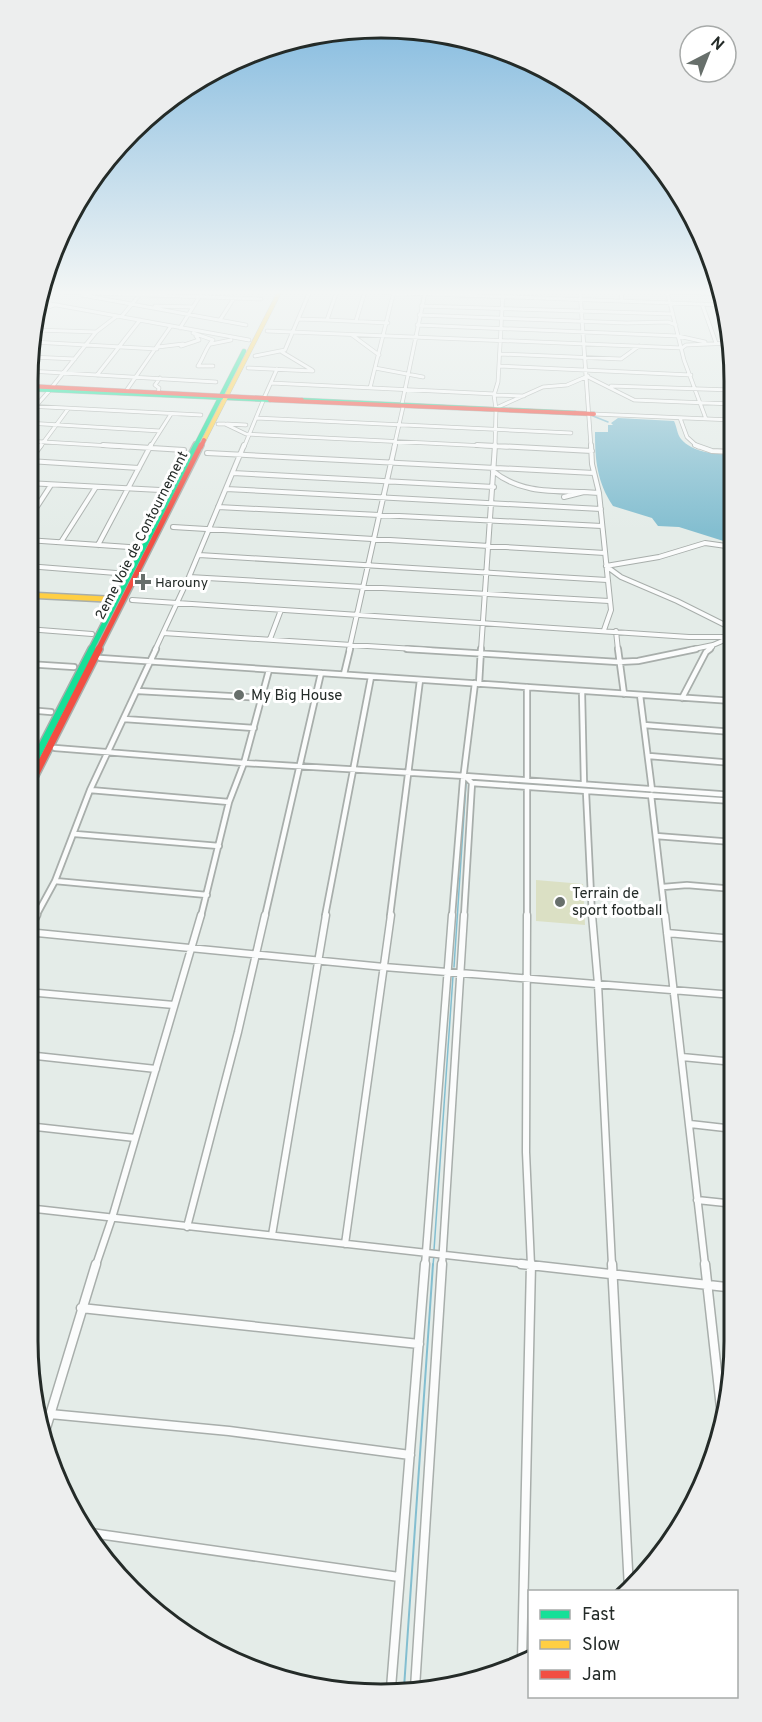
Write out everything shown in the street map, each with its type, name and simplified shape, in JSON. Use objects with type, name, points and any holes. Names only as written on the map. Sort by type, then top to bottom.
[{"type":"main road","points":[[38,754],[235,371]]},
{"type":"main road","name":"2eme Voie de Contournement","points":[[38,769],[237,371]]},
{"type":"main road","points":[[38,387],[223,397]]},
{"type":"main road","points":[[51,388],[591,414]]},
{"type":"main road","points":[[38,596],[106,599]]},
{"type":"street","points":[[97,375],[100,371]]},
{"type":"street","points":[[126,391],[139,371]]},
{"type":"street","points":[[38,913],[55,881],[75,834],[90,790],[110,752],[175,603],[199,555],[241,455],[247,434],[276,371]]},
{"type":"street","points":[[370,388],[374,371]]},
{"type":"street","points":[[396,371],[423,377]]},
{"type":"street","points":[[344,674],[400,425],[407,371]]},
{"type":"street","points":[[415,1683],[434,1254],[463,780],[482,652],[487,545],[494,486],[493,447],[498,371]]},
{"type":"street","points":[[587,371],[594,473],[599,493],[608,580],[610,613],[604,630]]},
{"type":"street","points":[[615,371],[691,375]]},
{"type":"street","points":[[690,371],[698,402],[706,419]]},
{"type":"street","points":[[38,372],[216,382]]},
{"type":"street","points":[[38,402],[62,373]]},
{"type":"street","points":[[588,376],[634,400],[724,404]]},
{"type":"street","points":[[496,410],[543,387],[567,385],[588,376]]},
{"type":"street","points":[[158,393],[159,388],[155,385],[160,378]]},
{"type":"street","points":[[272,383],[526,396]]},
{"type":"street","points":[[588,385],[724,390]]},
{"type":"street","points":[[619,386],[620,394]]},
{"type":"street","points":[[38,406],[201,416]]},
{"type":"street","points":[[38,449],[68,409]]},
{"type":"street","points":[[98,545],[149,448],[171,414]]},
{"type":"street","points":[[591,414],[724,420]]},
{"type":"street","points":[[256,418],[571,433]]},
{"type":"street","points":[[680,418],[682,431],[688,441],[699,448],[724,452]]},
{"type":"street","points":[[38,424],[160,431]]},
{"type":"street","points":[[218,424],[246,425]]},
{"type":"street","points":[[225,424],[247,434]]},
{"type":"street","points":[[232,434],[592,451]]},
{"type":"street","points":[[38,442],[184,450]]},
{"type":"street","points":[[207,453],[594,473]]},
{"type":"street","points":[[38,463],[139,468]]},
{"type":"street","points":[[493,469],[505,483],[523,488],[599,493]]},
{"type":"street","points":[[232,473],[494,486]]},
{"type":"street","points":[[38,483],[160,490]]},
{"type":"street","points":[[38,505],[51,484]]},
{"type":"street","points":[[61,542],[96,487]]},
{"type":"street","points":[[225,489],[601,509]]},
{"type":"street","points":[[564,497],[584,492]]},
{"type":"street","points":[[218,507],[603,526]]},
{"type":"street","points":[[173,527],[605,553]]},
{"type":"street","points":[[38,541],[129,547]]},
{"type":"street","points":[[606,566],[658,557],[705,543],[724,546]]},
{"type":"street","points":[[199,555],[608,580]]},
{"type":"street","points":[[606,566],[624,578],[724,624]]},
{"type":"street","points":[[38,567],[116,573]]},
{"type":"street","points":[[189,577],[609,601]]},
{"type":"street","points":[[132,600],[689,637],[724,637]]},
{"type":"street","points":[[270,639],[281,610]]},
{"type":"street","points":[[38,630],[92,634]]},
{"type":"street","points":[[616,631],[618,673],[624,694]]},
{"type":"street","points":[[163,633],[618,662],[638,661],[713,645],[724,640]]},
{"type":"street","points":[[682,698],[706,652],[713,645]]},
{"type":"street","points":[[100,658],[724,700]]},
{"type":"street","points":[[38,665],[74,667]]},
{"type":"street","points":[[47,1423],[156,1069],[207,895],[229,802],[244,763],[269,670]]},
{"type":"street","points":[[187,1227],[256,954],[321,673]]},
{"type":"street","points":[[272,1236],[317,960],[371,676]]},
{"type":"street","points":[[345,1244],[384,967],[420,680]]},
{"type":"street","points":[[526,780],[527,687]]},
{"type":"street","points":[[138,691],[263,698]]},
{"type":"street","points":[[582,692],[584,784]]},
{"type":"street","points":[[640,695],[649,756],[697,1200],[722,1383]]},
{"type":"street","points":[[38,711],[51,712]]},
{"type":"street","points":[[124,719],[254,728]]},
{"type":"street","points":[[644,725],[724,731]]},
{"type":"street","points":[[55,748],[244,763],[584,784],[724,800]]},
{"type":"street","points":[[649,756],[724,762]]},
{"type":"street","points":[[465,776],[472,783],[527,788],[586,792],[724,795]]},
{"type":"street","points":[[391,1684],[418,1344],[434,1254],[453,971],[472,783]]},
{"type":"street","points":[[522,1654],[531,1264],[526,1152],[527,788]]},
{"type":"street","points":[[90,790],[229,802]]},
{"type":"street","points":[[586,792],[588,888],[598,984],[628,1579]]},
{"type":"street","points":[[75,834],[219,846]]},
{"type":"street","points":[[656,836],[724,841]]},
{"type":"street","points":[[55,881],[207,895]]},
{"type":"street","points":[[663,887],[687,885],[724,888]]},
{"type":"street","points":[[667,933],[724,938]]},
{"type":"street","points":[[38,934],[384,967],[724,994]]},
{"type":"street","points":[[38,993],[174,1005]]},
{"type":"street","points":[[38,1056],[156,1069]]},
{"type":"street","points":[[682,1057],[724,1061]]},
{"type":"street","points":[[690,1124],[724,1128]]},
{"type":"street","points":[[38,1127],[135,1138]]},
{"type":"street","points":[[697,1200],[724,1203]]},
{"type":"street","points":[[38,1209],[724,1287]]},
{"type":"street","points":[[81,1308],[418,1344]]},
{"type":"street","points":[[50,1414],[229,1431],[410,1455]]},
{"type":"street","points":[[96,1534],[399,1577]]},
{"type":"green space","name":"Terrain de sport football","points":[[536,880],[583,884],[585,925],[536,921]]},
{"type":"water","points":[[618,418],[674,421],[681,439],[686,444],[705,452],[724,454],[724,541],[679,527],[658,526],[652,518],[613,506],[603,488],[598,470],[595,432],[608,432],[608,425],[613,425],[611,423]]},
{"type":"waterway","points":[[593,416],[608,422]]},
{"type":"waterway","points":[[454,967],[466,783]]},
{"type":"waterway","points":[[639,791],[724,797]]},
{"type":"waterway","points":[[434,1250],[453,976]]},
{"type":"waterway","points":[[433,1265],[434,1255]]},
{"type":"waterway","points":[[404,1684],[433,1264]]},
{"type":"traffic: fast","points":[[38,754],[234,371]]},
{"type":"traffic: fast","points":[[38,389],[270,400]]},
{"type":"traffic: fast","points":[[302,400],[575,413]]},
{"type":"traffic: slow","points":[[204,440],[239,371]]},
{"type":"traffic: slow","points":[[38,596],[106,599]]},
{"type":"traffic: jam","points":[[38,387],[302,400]]},
{"type":"traffic: jam","points":[[270,400],[594,414],[575,413]]},
{"type":"traffic: jam","points":[[38,769],[204,440]]},
{"type":"place","name":"Harouny","points":[[143,582]]},
{"type":"place","name":"My Big House","points":[[239,695]]},
{"type":"place","name":"Terrain de sport football","points":[[560,902]]}]
